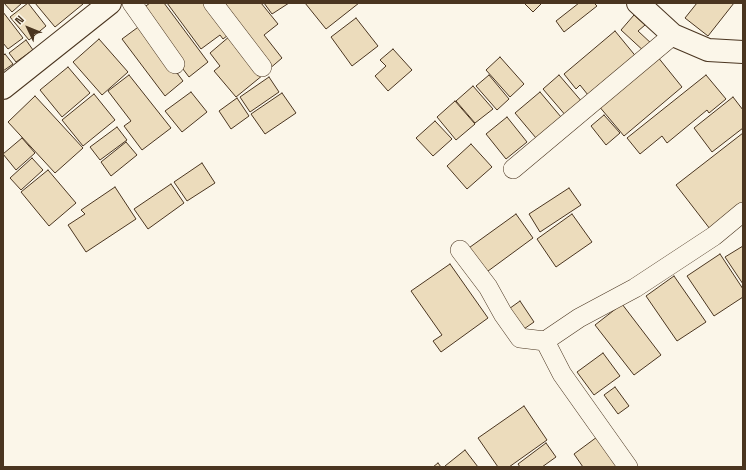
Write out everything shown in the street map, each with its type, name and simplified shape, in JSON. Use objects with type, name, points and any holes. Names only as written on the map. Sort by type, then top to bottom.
[{"type":"street","points":[[3,88],[110,3]]},
{"type":"street","points":[[132,3],[175,64]]},
{"type":"street","points":[[213,3],[262,67]]},
{"type":"street","points":[[638,3],[673,35],[708,50],[743,52]]},
{"type":"street","points":[[513,169],[673,35]]},
{"type":"street","points":[[460,250],[488,287],[503,314],[520,338],[545,341],[579,318],[635,288],[714,236],[743,212]]},
{"type":"street","points":[[545,341],[562,374],[628,467]]},
{"type":"building","points":[[4,3],[22,3],[12,12]]},
{"type":"building","points":[[28,3],[46,26],[29,40],[10,17]]},
{"type":"building","points":[[35,3],[82,3],[83,4],[55,27]]},
{"type":"building","points":[[150,3],[164,3],[208,62],[189,77],[139,11]]},
{"type":"building","points":[[167,3],[210,3],[232,32],[223,39],[220,35],[201,49]]},
{"type":"building","points":[[222,3],[261,3],[278,24],[264,35],[282,58],[268,70]]},
{"type":"building","points":[[264,3],[289,3],[272,14]]},
{"type":"building","points":[[305,3],[359,3],[326,29]]},
{"type":"building","points":[[524,3],[542,3],[533,12]]},
{"type":"building","points":[[579,3],[594,3],[597,6],[564,32],[556,21]]},
{"type":"building","points":[[697,3],[734,3],[708,36],[685,18]]},
{"type":"building","points":[[3,12],[23,38],[8,49],[3,43]]},
{"type":"building","points":[[634,15],[645,25],[638,31],[653,45],[646,53],[621,30]]},
{"type":"building","points":[[356,18],[378,46],[352,66],[331,37]]},
{"type":"building","points":[[141,25],[183,81],[165,96],[122,39]]},
{"type":"building","points":[[615,31],[638,59],[588,95],[580,85],[576,89],[564,74]]},
{"type":"building","points":[[230,36],[263,75],[236,97],[214,71],[220,66],[210,53]]},
{"type":"building","points":[[99,39],[128,72],[102,95],[73,62]]},
{"type":"building","points":[[26,40],[33,50],[16,62],[9,53]]},
{"type":"building","points":[[393,49],[412,70],[388,91],[375,76],[386,66],[380,60]]},
{"type":"building","points":[[5,54],[13,64],[3,71],[3,56]]},
{"type":"building","points":[[657,56],[682,87],[624,136],[598,105]]},
{"type":"building","points":[[500,57],[524,84],[510,97],[486,70]]},
{"type":"building","points":[[68,67],[90,93],[62,117],[40,90]]},
{"type":"building","points":[[129,75],[171,128],[142,150],[124,126],[131,121],[108,91]]},
{"type":"building","points":[[489,75],[509,99],[497,110],[476,86]]},
{"type":"building","points":[[559,75],[583,103],[567,117],[543,89]]},
{"type":"building","points":[[706,75],[726,99],[709,113],[707,110],[667,143],[662,136],[640,154],[627,138]]},
{"type":"building","points":[[269,77],[279,92],[250,112],[240,97]]},
{"type":"building","points":[[473,86],[493,109],[475,123],[456,101]]},
{"type":"building","points":[[191,92],[207,112],[182,132],[165,111]]},
{"type":"building","points":[[540,92],[561,117],[536,138],[515,113]]},
{"type":"building","points":[[282,93],[296,113],[265,134],[251,114]]},
{"type":"building","points":[[94,94],[115,120],[83,146],[62,120]]},
{"type":"building","points":[[35,96],[83,148],[55,173],[8,122]]},
{"type":"building","points":[[733,97],[743,110],[743,128],[712,152],[694,128]]},
{"type":"building","points":[[237,98],[249,116],[231,129],[219,111]]},
{"type":"building","points":[[455,101],[475,124],[456,140],[437,117]]},
{"type":"building","points":[[604,115],[620,133],[606,145],[591,126]]},
{"type":"building","points":[[507,117],[527,142],[506,159],[486,134]]},
{"type":"building","points":[[435,121],[452,139],[433,156],[416,138]]},
{"type":"building","points":[[117,127],[127,140],[100,160],[90,147]]},
{"type":"building","points":[[743,133],[743,204],[710,229],[676,185]]},
{"type":"building","points":[[22,138],[35,153],[16,170],[3,154]]},
{"type":"building","points":[[126,142],[137,155],[111,176],[101,162]]},
{"type":"building","points":[[471,144],[492,167],[467,189],[447,166]]},
{"type":"building","points":[[32,158],[43,170],[21,190],[10,178]]},
{"type":"building","points":[[202,163],[215,183],[187,201],[174,182]]},
{"type":"building","points":[[48,170],[76,203],[49,226],[21,192]]},
{"type":"building","points":[[171,184],[184,203],[148,229],[134,209]]},
{"type":"building","points":[[115,187],[136,219],[86,252],[68,225],[85,214],[81,210]]},
{"type":"building","points":[[569,188],[581,205],[540,232],[529,214]]},
{"type":"building","points":[[516,214],[533,238],[484,274],[466,250]]},
{"type":"building","points":[[572,214],[592,242],[556,267],[537,239]]},
{"type":"building","points":[[743,246],[743,284],[725,257]]},
{"type":"building","points":[[720,254],[743,289],[743,297],[714,316],[687,276]]},
{"type":"building","points":[[450,264],[488,318],[441,352],[433,341],[442,335],[411,291]]},
{"type":"building","points":[[674,276],[706,322],[677,341],[646,296]]},
{"type":"building","points":[[520,301],[534,322],[521,331],[506,311]]},
{"type":"building","points":[[622,304],[661,355],[634,375],[595,325]]},
{"type":"building","points":[[603,353],[620,376],[594,395],[577,372]]},
{"type":"building","points":[[615,387],[629,406],[618,414],[604,395]]},
{"type":"building","points":[[524,406],[547,440],[509,467],[498,467],[478,438]]},
{"type":"building","points":[[597,437],[619,467],[583,467],[574,454]]},
{"type":"building","points":[[546,443],[556,457],[542,467],[520,467],[518,464]]},
{"type":"building","points":[[465,450],[478,467],[445,467],[445,466]]},
{"type":"building","points":[[438,463],[441,467],[433,467]]}]
